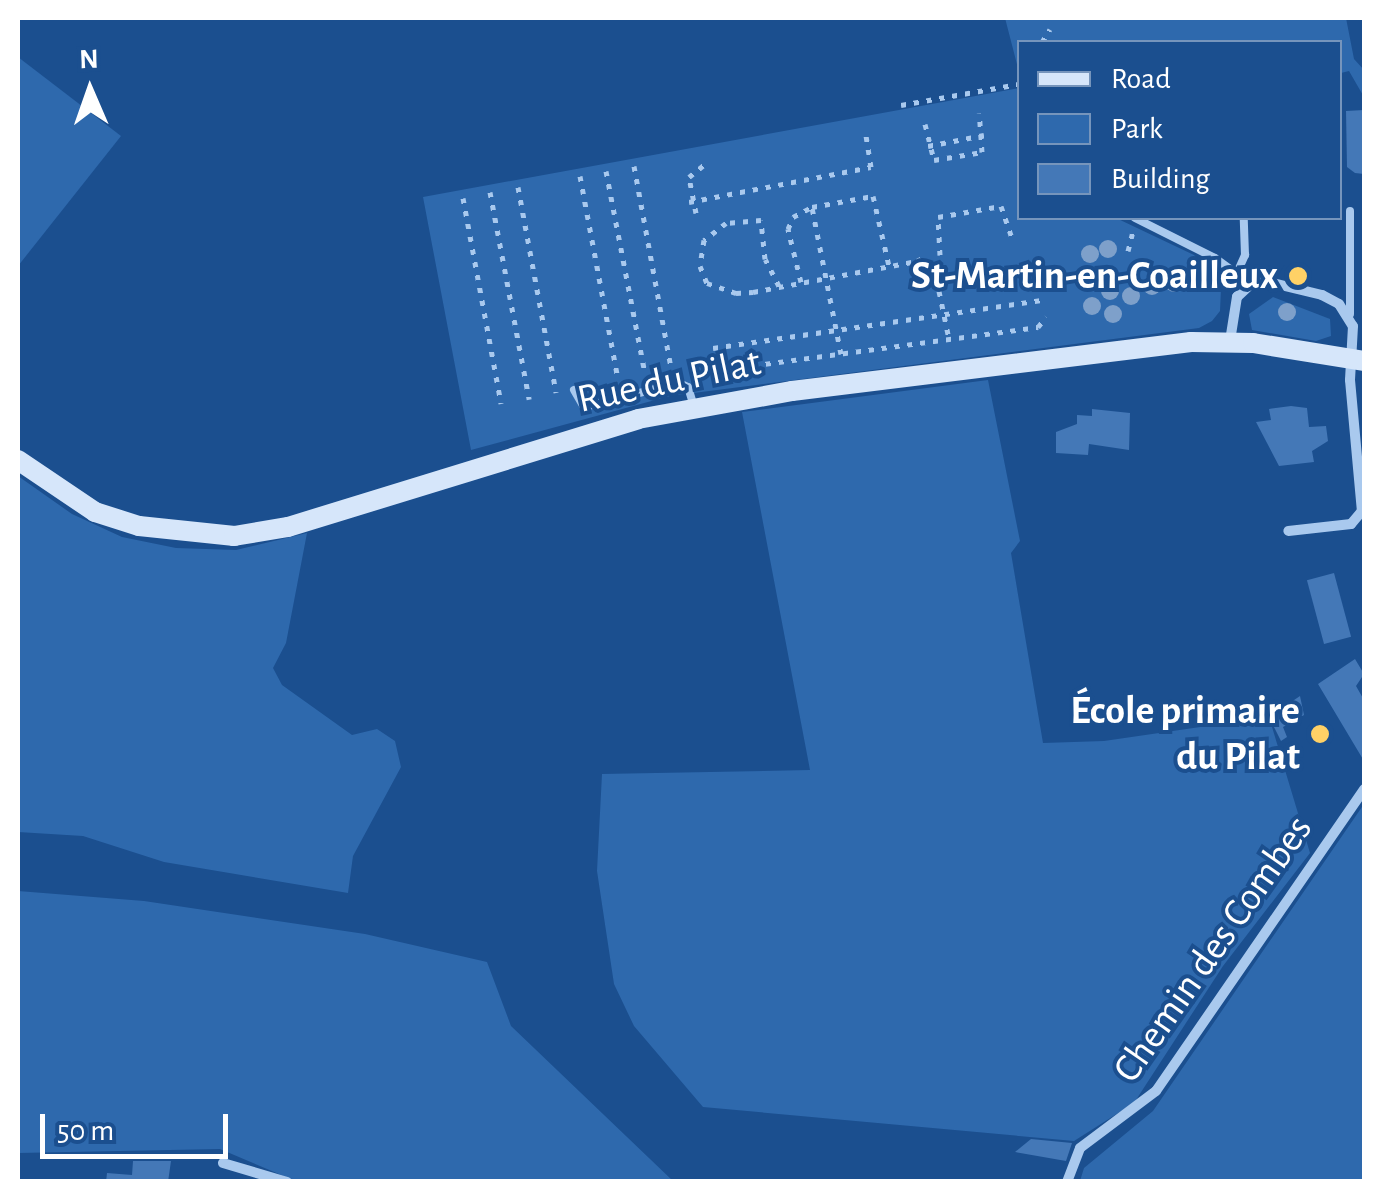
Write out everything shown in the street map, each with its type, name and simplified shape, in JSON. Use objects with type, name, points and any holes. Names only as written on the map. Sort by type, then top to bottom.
[{"type":"main road","name":"Rue du Pilat","points":[[18,460],[95,512],[140,526],[234,536],[288,527],[543,444],[694,406],[1109,350],[1230,340],[1358,360]]},
{"type":"street","points":[[1230,340],[1242,278],[1268,280],[1322,295],[1350,314],[1358,360],[1361,521],[1288,531]]},
{"type":"street","name":"Chemin des Combes","points":[[1067,1182],[1080,1148],[1156,1091],[1247,951],[1364,789]]},
{"type":"street","points":[[223,1163],[287,1182]]},
{"type":"lane","points":[[1350,212],[1350,314]]},
{"type":"lane","points":[[1140,220],[1242,278],[1244,220]]},
{"type":"lane","points":[[574,390],[584,407],[680,384],[688,387],[694,406]]},
{"type":"path","points":[[1043,40],[1050,29]]},
{"type":"path","points":[[900,105],[1017,85]]},
{"type":"path","points":[[925,124],[934,160],[982,152],[980,114]]},
{"type":"path","points":[[689,202],[870,167],[866,134]]},
{"type":"path","points":[[928,146],[984,135]]},
{"type":"path","points":[[696,214],[689,202],[688,177],[705,164]]},
{"type":"path","points":[[634,166],[671,368]]},
{"type":"path","points":[[606,171],[645,374]]},
{"type":"path","points":[[580,176],[618,380]]},
{"type":"path","points":[[518,187],[556,393]]},
{"type":"path","points":[[490,192],[528,399]]},
{"type":"path","points":[[801,282],[788,229],[792,217],[812,207],[873,196],[889,266]]},
{"type":"path","points":[[463,198],[501,404]]},
{"type":"path","points":[[940,255],[938,218],[1002,206],[1012,241]]},
{"type":"path","points":[[812,207],[840,354]]},
{"type":"path","points":[[779,286],[766,259],[760,220],[726,223],[704,240],[700,266],[713,287],[736,293],[779,286],[801,282],[826,278],[889,266],[926,256]]},
{"type":"path","points":[[939,291],[949,339]]},
{"type":"path","points":[[713,348],[1042,300]]},
{"type":"path","points":[[715,365],[721,370],[1038,327],[1046,317]]},
{"type":"green space","points":[[1005,18],[1346,18],[1354,59],[1364,70],[1364,97],[1349,71],[1342,73],[1342,40],[1017,40],[1017,64]]},
{"type":"green space","points":[[18,57],[121,136],[18,266]]},
{"type":"green space","points":[[1017,88],[1017,220],[1120,220],[1194,255],[1221,289],[1220,311],[1199,328],[670,396],[471,450],[423,197]]},
{"type":"green space","points":[[1273,297],[1330,319],[1331,336],[1316,341],[1252,330],[1249,314]]},
{"type":"green space","points":[[988,380],[1020,541],[1011,553],[1043,743],[1104,741],[1269,717],[1310,853],[1223,966],[1134,1103],[1074,1141],[703,1107],[634,1026],[614,984],[597,871],[602,774],[810,770],[742,412]]},
{"type":"green space","points":[[18,476],[72,514],[122,537],[176,548],[236,550],[307,533],[286,643],[273,668],[282,685],[352,735],[377,729],[395,741],[401,767],[353,856],[348,893],[164,862],[83,836],[18,832]]},
{"type":"green space","points":[[1364,804],[1364,1181],[1080,1181],[1084,1168],[1153,1111]]},
{"type":"green space","points":[[18,891],[144,901],[365,934],[487,962],[511,1026],[673,1181],[298,1182],[220,1149],[18,1153]]},
{"type":"building","points":[[1364,110],[1364,174],[1347,167],[1346,111]]},
{"type":"building","points":[[1307,408],[1309,427],[1326,426],[1328,441],[1312,451],[1314,462],[1279,466],[1256,422],[1271,420],[1269,409]]},
{"type":"building","points":[[1092,409],[1130,413],[1129,450],[1089,444],[1088,455],[1056,453],[1056,432],[1077,424],[1077,415],[1092,416]]},
{"type":"building","points":[[1334,573],[1351,637],[1324,644],[1307,580]]},
{"type":"building","points":[[1355,659],[1364,674],[1356,686],[1364,700],[1364,761],[1318,684]]},
{"type":"building","points":[[1300,696],[1304,715],[1283,727],[1287,737],[1281,741],[1269,717]]},
{"type":"building","points":[[1031,1139],[1072,1143],[1066,1161],[1015,1152]]},
{"type":"building","points":[[133,1161],[171,1161],[168,1182],[106,1182],[107,1173],[132,1175]]},
{"type":"place","name":"St-Martin-en-Coailleux","points":[[1298,276]]},
{"type":"place","name":"École primaire du Pilat","points":[[1320,734]]}]
